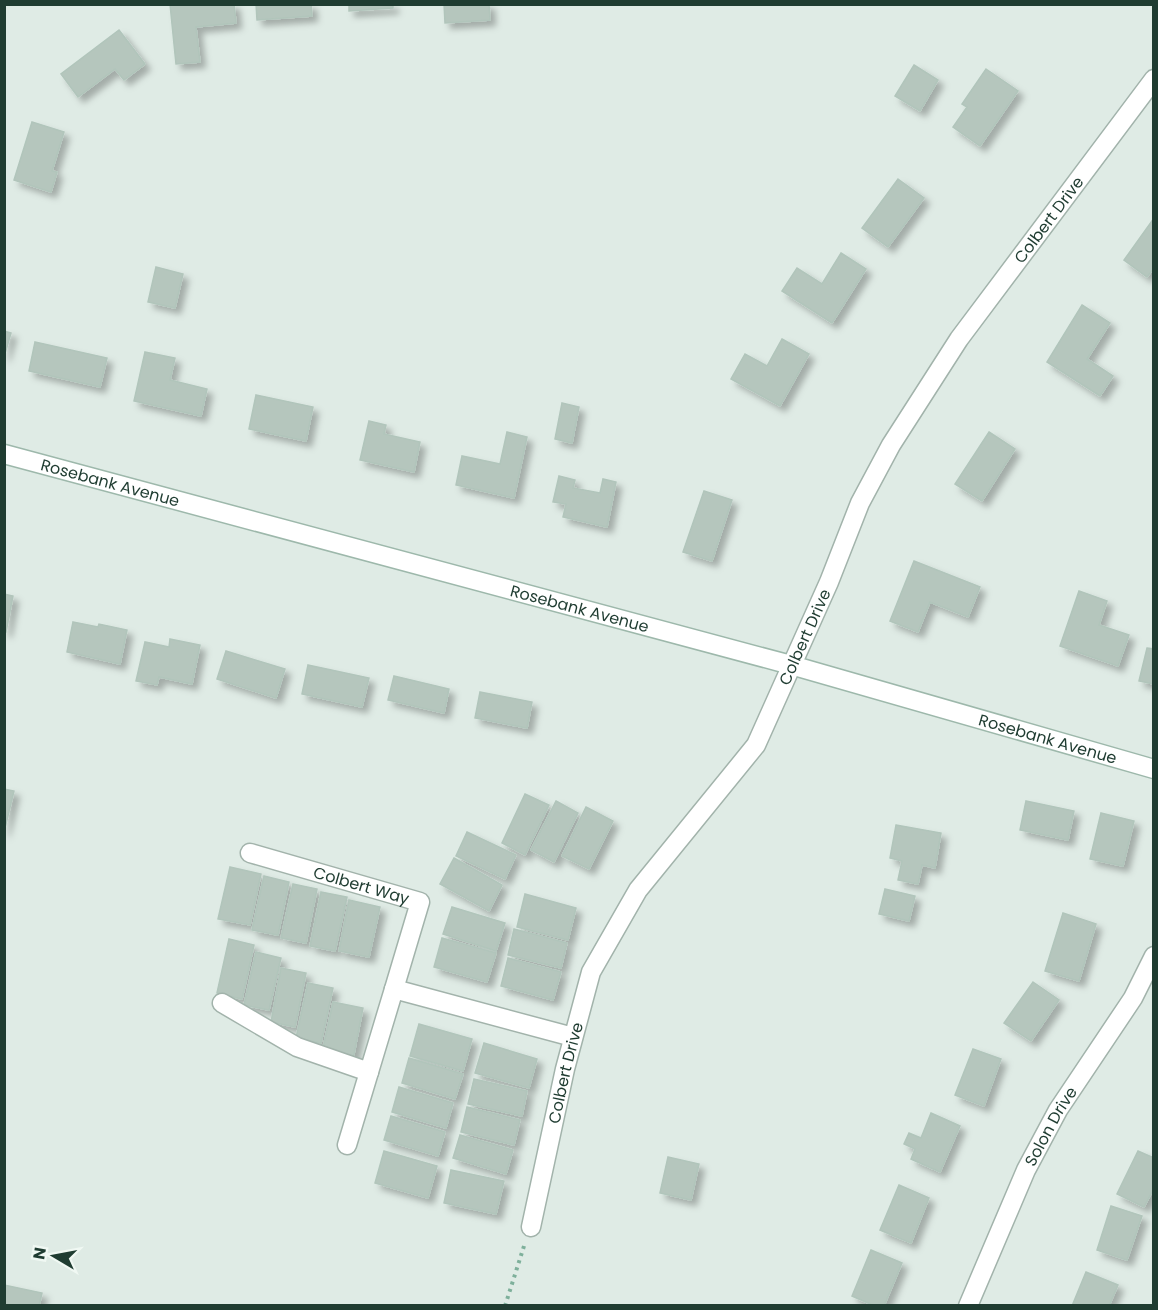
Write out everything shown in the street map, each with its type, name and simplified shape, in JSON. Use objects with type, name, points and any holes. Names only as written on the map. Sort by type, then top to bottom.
[{"type":"street","name":"Colbert Drive","points":[[531,1227],[573,1037],[591,972],[638,890],[756,745],[829,582],[860,503],[891,445],[959,339],[1154,79]]},
{"type":"street","name":"Rosebank Avenue","points":[[4,454],[791,665],[1154,769]]},
{"type":"street","name":"Colbert Way","points":[[249,853],[420,902],[347,1145]]},
{"type":"street","name":"Solon Drive","points":[[968,1305],[1026,1170],[1058,1110],[1133,998],[1154,957]]},
{"type":"street","points":[[394,989],[573,1037]]},
{"type":"street","points":[[222,1003],[297,1047],[369,1072]]},
{"type":"path","points":[[505,1305],[531,1227]]},
{"type":"building","points":[[170,4],[234,4],[236,23],[196,27],[200,62],[176,64]]},
{"type":"building","points":[[256,4],[311,4],[312,16],[257,20]]},
{"type":"building","points":[[349,4],[393,4],[393,8],[349,11]]},
{"type":"building","points":[[444,4],[489,4],[490,20],[445,23]]},
{"type":"building","points":[[119,30],[145,64],[124,80],[115,69],[78,97],[61,74]]},
{"type":"building","points":[[914,65],[938,80],[920,111],[895,96]]},
{"type":"building","points":[[986,69],[1018,91],[980,146],[953,127],[967,107],[962,104]]},
{"type":"building","points":[[32,122],[64,132],[52,171],[57,172],[51,192],[14,180]]},
{"type":"building","points":[[898,179],[924,198],[888,247],[862,228]]},
{"type":"building","points":[[1154,218],[1154,268],[1147,277],[1124,260]]},
{"type":"building","points":[[841,253],[866,269],[832,323],[782,291],[797,268],[822,284]]},
{"type":"building","points":[[156,267],[183,274],[175,308],[148,302]]},
{"type":"building","points":[[1082,305],[1110,323],[1087,359],[1113,376],[1100,396],[1047,362]]},
{"type":"building","points":[[4,331],[11,333],[4,357]]},
{"type":"building","points":[[782,339],[809,354],[780,406],[731,379],[745,354],[767,366]]},
{"type":"building","points":[[35,342],[107,358],[100,387],[29,371]]},
{"type":"building","points":[[145,352],[175,358],[170,380],[207,389],[201,416],[134,401]]},
{"type":"building","points":[[256,395],[313,407],[306,441],[249,429]]},
{"type":"building","points":[[562,403],[579,407],[572,443],[555,439]]},
{"type":"building","points":[[369,421],[386,425],[384,434],[420,442],[414,472],[360,460]]},
{"type":"building","points":[[507,432],[527,437],[514,498],[456,485],[462,456],[500,464]]},
{"type":"building","points":[[989,432],[1015,449],[982,501],[955,484]]},
{"type":"building","points":[[559,476],[575,480],[573,488],[600,493],[603,479],[616,482],[607,527],[563,517],[566,504],[553,502]]},
{"type":"building","points":[[704,491],[732,500],[712,561],[683,552]]},
{"type":"building","points":[[914,561],[980,587],[968,617],[930,602],[918,632],[890,621]]},
{"type":"building","points":[[1079,591],[1107,601],[1099,625],[1129,635],[1118,666],[1060,646]]},
{"type":"building","points":[[4,594],[13,596],[6,632],[4,631]]},
{"type":"building","points":[[73,622],[98,627],[99,624],[127,630],[120,664],[67,652]]},
{"type":"building","points":[[170,639],[200,645],[192,684],[159,677],[157,685],[136,681],[145,642],[169,647]]},
{"type":"building","points":[[1147,648],[1154,649],[1154,684],[1139,681]]},
{"type":"building","points":[[226,651],[285,669],[276,698],[217,679]]},
{"type":"building","points":[[308,665],[369,678],[362,707],[302,694]]},
{"type":"building","points":[[394,676],[449,689],[444,713],[388,700]]},
{"type":"building","points":[[480,692],[532,702],[527,728],[475,718]]},
{"type":"building","points":[[4,789],[14,791],[4,832]]},
{"type":"building","points":[[525,794],[549,805],[525,855],[502,843]]},
{"type":"building","points":[[556,801],[578,813],[554,862],[531,850]]},
{"type":"building","points":[[1026,801],[1074,811],[1068,840],[1020,830]]},
{"type":"building","points":[[586,807],[613,821],[589,869],[562,856]]},
{"type":"building","points":[[1101,813],[1134,821],[1123,866],[1090,859]]},
{"type":"building","points":[[896,825],[941,833],[935,868],[922,865],[918,884],[898,880],[902,861],[890,858]]},
{"type":"building","points":[[467,832],[516,855],[505,879],[456,856]]},
{"type":"building","points":[[454,858],[502,885],[489,911],[440,884]]},
{"type":"building","points":[[230,867],[261,874],[250,925],[218,919]]},
{"type":"building","points":[[264,876],[289,882],[278,935],[252,930]]},
{"type":"building","points":[[293,884],[317,889],[306,943],[281,938]]},
{"type":"building","points":[[885,889],[915,896],[909,921],[879,914]]},
{"type":"building","points":[[321,892],[347,897],[335,951],[310,946]]},
{"type":"building","points":[[525,894],[576,908],[568,940],[517,927]]},
{"type":"building","points":[[349,900],[380,907],[369,957],[339,951]]},
{"type":"building","points":[[452,907],[505,923],[496,951],[443,934]]},
{"type":"building","points":[[1063,913],[1096,924],[1079,981],[1045,971]]},
{"type":"building","points":[[514,929],[567,943],[561,968],[508,955]]},
{"type":"building","points":[[442,938],[496,953],[487,982],[434,967]]},
{"type":"building","points":[[229,939],[254,945],[242,999],[217,993]]},
{"type":"building","points":[[256,952],[281,958],[269,1010],[244,1005]]},
{"type":"building","points":[[508,958],[561,972],[553,1000],[501,986]]},
{"type":"building","points":[[281,968],[306,973],[295,1027],[271,1022]]},
{"type":"building","points":[[1033,982],[1059,1000],[1031,1041],[1004,1023]]},
{"type":"building","points":[[308,983],[333,988],[321,1043],[296,1038]]},
{"type":"building","points":[[333,1002],[363,1008],[353,1059],[322,1053]]},
{"type":"building","points":[[419,1024],[472,1039],[463,1071],[410,1056]]},
{"type":"building","points":[[484,1043],[537,1059],[529,1088],[475,1073]]},
{"type":"building","points":[[973,1049],[1001,1059],[984,1106],[955,1095]]},
{"type":"building","points":[[409,1058],[463,1074],[455,1099],[402,1083]]},
{"type":"building","points":[[474,1079],[527,1091],[522,1116],[468,1104]]},
{"type":"building","points":[[399,1087],[453,1103],[446,1128],[392,1112]]},
{"type":"building","points":[[467,1107],[520,1120],[514,1145],[461,1132]]},
{"type":"building","points":[[931,1113],[960,1126],[940,1172],[911,1159],[915,1149],[904,1144],[909,1133],[921,1138]]},
{"type":"building","points":[[391,1116],[445,1132],[438,1156],[384,1140]]},
{"type":"building","points":[[460,1135],[513,1150],[506,1174],[453,1158]]},
{"type":"building","points":[[384,1151],[437,1166],[428,1198],[375,1183]]},
{"type":"building","points":[[1138,1151],[1154,1158],[1154,1188],[1144,1207],[1117,1194]]},
{"type":"building","points":[[668,1157],[699,1164],[691,1200],[660,1193]]},
{"type":"building","points":[[451,1170],[504,1181],[496,1214],[444,1203]]},
{"type":"building","points":[[899,1185],[929,1198],[911,1243],[880,1230]]},
{"type":"building","points":[[1111,1206],[1142,1216],[1127,1260],[1097,1250]]},
{"type":"building","points":[[871,1250],[902,1263],[884,1306],[875,1306],[852,1296]]},
{"type":"building","points":[[1086,1272],[1118,1285],[1109,1306],[1072,1306]]},
{"type":"building","points":[[4,1285],[42,1293],[39,1306],[4,1306]]}]
